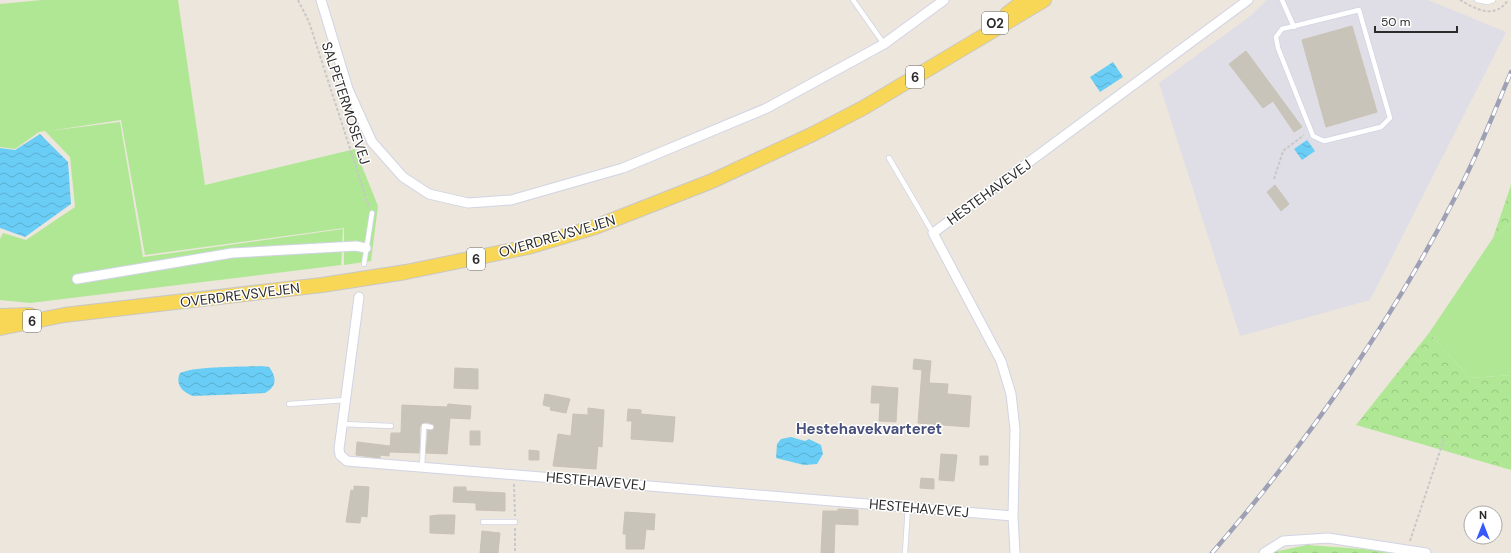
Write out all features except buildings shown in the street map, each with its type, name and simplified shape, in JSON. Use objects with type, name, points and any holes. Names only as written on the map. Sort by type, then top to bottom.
[{"type":"main road","name":"OVERDREVSVEJEN","points":[[966,46],[1025,0]]},
{"type":"main road","name":"OVERDREVSVEJEN","points":[[0,328],[64,315],[314,286],[406,272],[528,247],[595,227],[712,181],[766,157],[863,108],[1044,0]]},
{"type":"main road","name":"OVERDREVSVEJEN","points":[[0,316],[64,315]]},
{"type":"street","points":[[321,0],[348,89],[372,142],[403,177],[429,194],[468,203],[512,200],[623,168],[767,108],[884,44],[944,0]]},
{"type":"street","name":"HESTEHAVEVEJ","points":[[1015,553],[1013,516],[1015,429],[1011,394],[1001,361],[933,233],[1248,0]]},
{"type":"street","points":[[77,279],[232,252],[356,246],[366,248]]},
{"type":"street","name":"HESTEHAVEVEJ","points":[[359,297],[342,424],[340,454],[347,461],[1013,516]]},
{"type":"street","points":[[1264,553],[1283,541],[1328,538],[1426,553]]},
{"type":"lane","points":[[853,0],[884,44]]},
{"type":"lane","points":[[1282,0],[1294,27]]},
{"type":"lane","points":[[1476,0],[1487,2],[1494,0]]},
{"type":"lane","points":[[1359,10],[1390,118],[1381,127],[1324,141],[1313,136],[1310,130],[1278,48],[1276,37],[1282,29],[1359,10]]},
{"type":"lane","points":[[889,158],[933,233]]},
{"type":"lane","points":[[364,264],[372,213]]},
{"type":"lane","points":[[289,404],[346,400]]},
{"type":"lane","points":[[342,424],[391,426]]},
{"type":"lane","points":[[422,468],[424,426],[430,427]]},
{"type":"lane","points":[[905,553],[908,507]]},
{"type":"lane","points":[[483,522],[515,522]]},
{"type":"path","name":"SALPETERMOSEVEJ","points":[[298,0],[309,22],[372,213]]},
{"type":"path","points":[[1274,179],[1283,151],[1310,130]]},
{"type":"path","points":[[1407,550],[1444,439]]},
{"type":"shaded area","points":[[1267,0],[1428,0],[1506,32],[1370,300],[1240,336],[1159,83],[1249,17]]},
{"type":"green space","points":[[42,0],[178,0],[205,185],[355,149],[378,206],[371,261],[344,265],[344,228],[145,255],[121,120],[48,131],[120,122],[143,257],[343,229],[341,265],[30,303],[0,300],[0,239],[3,233],[26,240],[75,207],[70,157],[45,131],[39,132],[15,149],[0,147],[0,4]]},
{"type":"green space","points":[[1511,185],[1511,223],[1493,238]]},
{"type":"green space","points":[[1511,223],[1511,375],[1470,378],[1429,333],[1493,238]]},
{"type":"green space","points":[[1429,333],[1470,378],[1511,375],[1511,470],[1356,425]]},
{"type":"green space","points":[[1307,545],[1390,551],[1403,553],[1269,553]]},
{"type":"water","points":[[1113,62],[1123,77],[1100,92],[1090,77]]},
{"type":"water","points":[[40,134],[68,162],[71,204],[25,237],[0,228],[0,148],[15,150]]},
{"type":"water","points":[[1307,140],[1315,151],[1302,160],[1294,149]]},
{"type":"water","points":[[261,366],[269,367],[274,378],[274,385],[265,393],[193,396],[180,387],[178,381],[180,373],[196,369]]},
{"type":"water","points":[[791,437],[805,441],[809,439],[821,445],[823,454],[817,464],[804,465],[776,458],[777,444],[781,439]]},
{"type":"railway","points":[[1212,553],[1248,510],[1316,422],[1378,331],[1435,235],[1461,186],[1481,144],[1511,72]]},
{"type":"district","name":"Hestehavekvarteret","points":[[869,429]]}]
